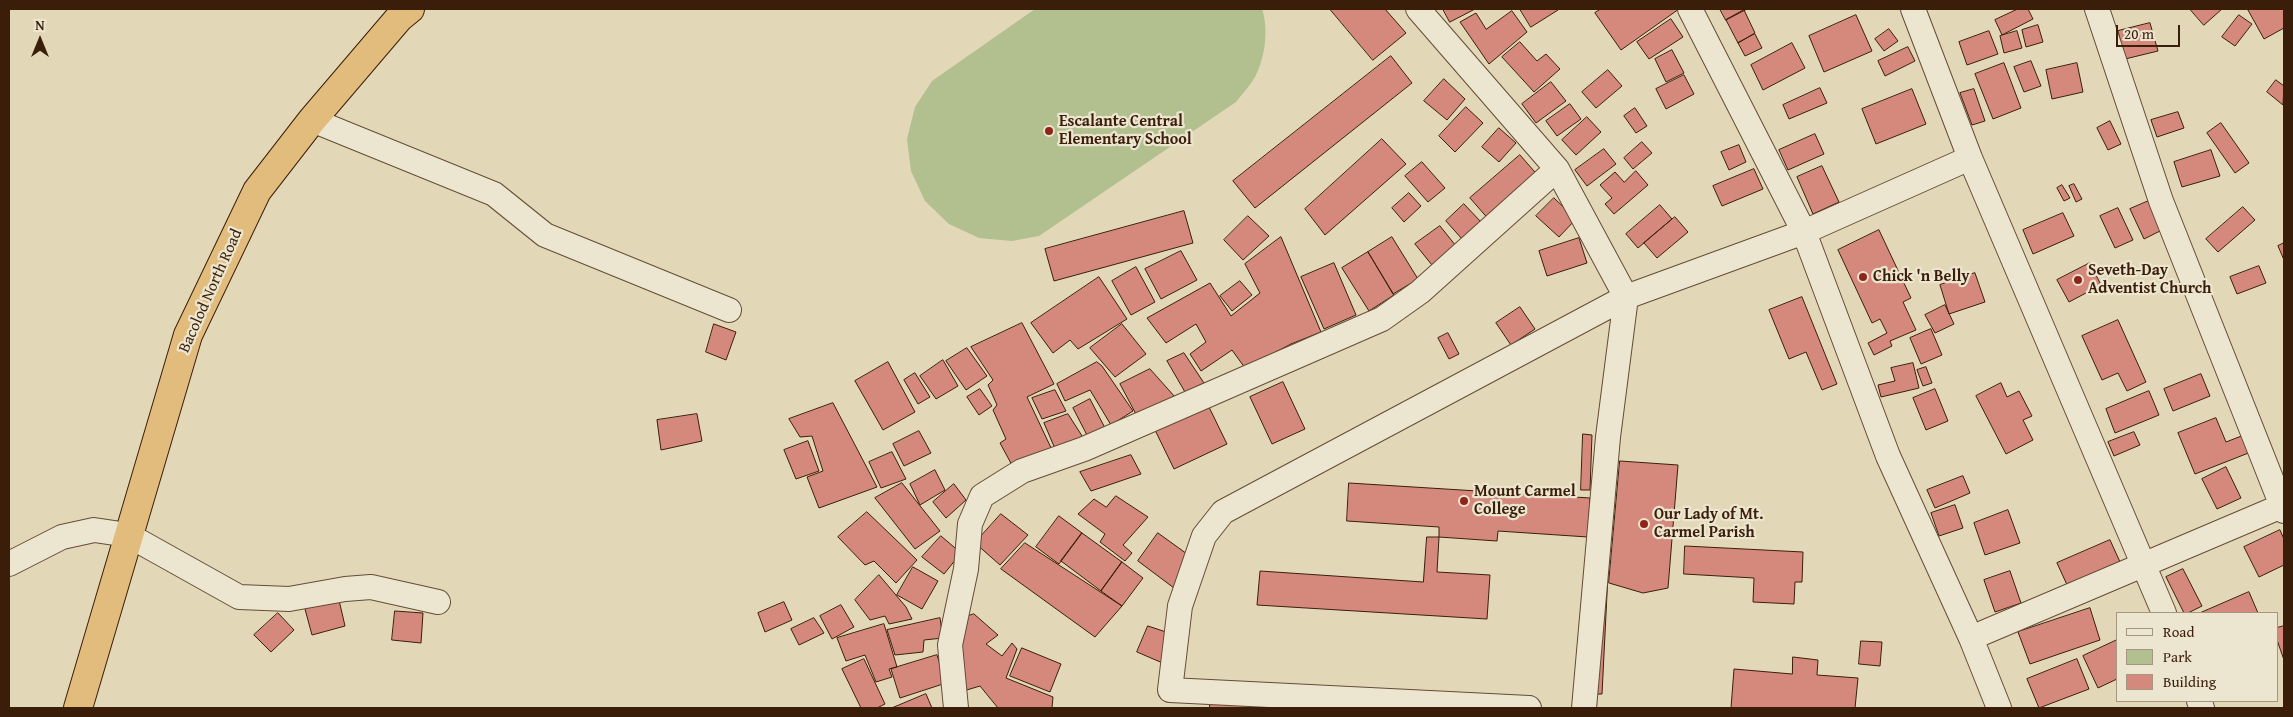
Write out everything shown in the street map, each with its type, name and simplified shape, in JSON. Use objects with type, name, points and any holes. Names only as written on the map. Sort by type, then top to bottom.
[{"type":"highway","name":"Bacolod North Road","points":[[78,708],[188,335],[257,191],[312,120],[399,18],[410,9]]},
{"type":"street","points":[[1418,9],[1557,169],[1626,297],[1608,438],[1584,708]]},
{"type":"street","points":[[1690,9],[1804,232],[1888,456],[1971,638],[1999,708]]},
{"type":"street","points":[[1913,9],[1970,158],[2164,612]]},
{"type":"street","points":[[1971,638],[2143,563],[2284,507],[2161,202],[2097,9]]},
{"type":"street","points":[[312,120],[494,194],[545,235],[729,310]]},
{"type":"street","points":[[1529,708],[1170,690],[1180,606],[1204,536],[1222,512],[1626,297],[1804,232],[1970,158]]},
{"type":"street","points":[[956,708],[950,644],[966,569],[970,524],[982,496],[1022,471],[1084,449],[1382,320],[1420,292],[1557,169]]},
{"type":"street","points":[[9,564],[62,537],[94,530],[128,535],[240,597],[289,600],[346,589],[371,587],[438,602]]},
{"type":"green space","points":[[1035,9],[1262,9],[1265,26],[1265,44],[1255,77],[1236,102],[1039,236],[1012,241],[979,238],[949,224],[925,201],[911,171],[907,139],[915,107],[932,81]]},
{"type":"building","points":[[1330,9],[1385,9],[1406,33],[1373,60]]},
{"type":"building","points":[[1443,9],[1475,9],[1450,22]]},
{"type":"building","points":[[1520,9],[1557,9],[1558,10],[1531,27]]},
{"type":"building","points":[[1601,9],[1679,9],[1621,50],[1595,13]]},
{"type":"building","points":[[1720,9],[1747,9],[1726,20]]},
{"type":"building","points":[[2018,9],[2028,9],[2033,19],[2002,35],[1995,20]]},
{"type":"building","points":[[2190,9],[2222,9],[2204,25]]},
{"type":"building","points":[[2284,9],[2284,28],[2264,39],[2248,10]]},
{"type":"building","points":[[1744,10],[1755,33],[1738,43],[1726,20]]},
{"type":"building","points":[[1512,11],[1527,32],[1489,64],[1460,22],[1476,13],[1486,29]]},
{"type":"building","points":[[1856,15],[1872,51],[1824,72],[1809,36]]},
{"type":"building","points":[[2239,15],[2252,24],[2235,46],[2222,37]]},
{"type":"building","points":[[1671,19],[1683,37],[1649,59],[1637,42]]},
{"type":"building","points":[[2150,23],[2158,51],[2125,59],[2118,31]]},
{"type":"building","points":[[2038,25],[2043,42],[2026,47],[2022,30]]},
{"type":"building","points":[[1889,29],[1898,41],[1884,51],[1875,39]]},
{"type":"building","points":[[1989,31],[1998,54],[1967,65],[1959,42]]},
{"type":"building","points":[[2017,31],[2022,48],[2004,53],[2000,36]]},
{"type":"building","points":[[1755,34],[1762,48],[1745,56],[1738,43]]},
{"type":"building","points":[[1520,42],[1537,61],[1546,54],[1560,69],[1534,92],[1502,57]]},
{"type":"building","points":[[1792,43],[1805,68],[1763,90],[1751,65]]},
{"type":"building","points":[[1908,47],[1915,61],[1885,76],[1878,61]]},
{"type":"building","points":[[1672,50],[1684,73],[1666,82],[1655,59]]},
{"type":"building","points":[[1391,56],[1412,83],[1255,208],[1233,181]]},
{"type":"building","points":[[2031,61],[2041,86],[2024,92],[2014,67]]},
{"type":"building","points":[[2004,63],[2021,108],[1993,119],[1975,74]]},
{"type":"building","points":[[2077,63],[2083,92],[2052,99],[2046,70]]},
{"type":"building","points":[[1608,70],[1622,86],[1596,108],[1582,92]]},
{"type":"building","points":[[1684,75],[1694,94],[1666,109],[1656,89]]},
{"type":"building","points":[[1444,79],[1465,99],[1447,120],[1424,101]]},
{"type":"building","points":[[2276,80],[2284,86],[2283,105],[2267,92]]},
{"type":"building","points":[[1551,82],[1566,101],[1536,123],[1522,104]]},
{"type":"building","points":[[1820,88],[1827,103],[1789,119],[1783,105]]},
{"type":"building","points":[[1912,89],[1926,124],[1876,144],[1862,109]]},
{"type":"building","points":[[1974,89],[1985,121],[1972,125],[1960,93]]},
{"type":"building","points":[[1570,104],[1581,119],[1557,136],[1546,121]]},
{"type":"building","points":[[1466,107],[1483,123],[1455,152],[1439,136]]},
{"type":"building","points":[[1635,108],[1647,126],[1636,133],[1624,116]]},
{"type":"building","points":[[2178,112],[2184,128],[2157,137],[2151,120]]},
{"type":"building","points":[[1587,117],[1601,132],[1576,155],[1562,140]]},
{"type":"building","points":[[2110,121],[2121,144],[2108,150],[2097,128]]},
{"type":"building","points":[[2221,123],[2249,163],[2235,173],[2207,133]]},
{"type":"building","points":[[1499,128],[1516,143],[1499,162],[1482,147]]},
{"type":"building","points":[[1815,134],[1824,154],[1788,170],[1779,150]]},
{"type":"building","points":[[1382,139],[1406,164],[1325,235],[1305,209]]},
{"type":"building","points":[[1642,142],[1652,153],[1633,169],[1624,158]]},
{"type":"building","points":[[1739,145],[1746,162],[1729,170],[1721,152]]},
{"type":"building","points":[[1604,149],[1616,164],[1587,186],[1575,170]]},
{"type":"building","points":[[2211,150],[2220,176],[2182,187],[2174,162]]},
{"type":"building","points":[[1520,155],[1541,179],[1491,222],[1470,198]]},
{"type":"building","points":[[1422,162],[1445,188],[1428,202],[1405,176]]},
{"type":"building","points":[[1822,166],[1839,202],[1813,214],[1797,177]]},
{"type":"building","points":[[1754,169],[1763,189],[1722,206],[1713,186]]},
{"type":"building","points":[[1636,171],[1648,185],[1614,214],[1605,204],[1612,198],[1600,185],[1615,172],[1624,182]]},
{"type":"building","points":[[2074,184],[2082,199],[2076,202],[2069,186]]},
{"type":"building","points":[[2062,185],[2070,198],[2064,201],[2057,188]]},
{"type":"building","points":[[1409,193],[1421,206],[1404,222],[1392,208]]},
{"type":"building","points":[[1554,198],[1576,219],[1559,237],[1536,216]]},
{"type":"building","points":[[2151,200],[2164,229],[2144,239],[2130,209]]},
{"type":"building","points":[[1464,204],[1481,222],[1462,239],[1446,221]]},
{"type":"building","points":[[1660,205],[1672,219],[1638,248],[1626,234]]},
{"type":"building","points":[[2243,207],[2255,220],[2218,252],[2206,239]]},
{"type":"building","points":[[2118,208],[2133,240],[2115,248],[2100,216]]},
{"type":"building","points":[[1184,211],[1193,243],[1054,281],[1045,249]]},
{"type":"building","points":[[2063,213],[2074,236],[2033,254],[2023,230]]},
{"type":"building","points":[[1248,216],[1269,236],[1243,260],[1224,240]]},
{"type":"building","points":[[1675,217],[1688,232],[1657,258],[1644,243]]},
{"type":"building","points":[[1440,226],[1460,251],[1436,270],[1415,244]]},
{"type":"building","points":[[1879,230],[1911,298],[1903,302],[1916,330],[1890,341],[1892,346],[1874,355],[1868,343],[1887,333],[1880,319],[1872,323],[1838,250]]},
{"type":"building","points":[[1281,237],[1321,332],[1291,344],[1245,368],[1232,350],[1201,371],[1190,354],[1206,342],[1196,324],[1166,343],[1147,318],[1210,283],[1231,316],[1260,293],[1245,264]]},
{"type":"building","points":[[1392,237],[1418,279],[1393,294],[1368,252]]},
{"type":"building","points":[[1579,238],[1587,263],[1547,276],[1539,251]]},
{"type":"building","points":[[2284,243],[2284,260],[2278,246]]},
{"type":"building","points":[[1181,251],[1197,280],[1161,299],[1145,269]]},
{"type":"building","points":[[1368,252],[1394,295],[1369,311],[1342,268]]},
{"type":"building","points":[[1334,263],[1356,315],[1324,329],[1301,277]]},
{"type":"building","points":[[2090,263],[2101,285],[2069,302],[2057,280]]},
{"type":"building","points":[[2259,266],[2266,283],[2237,294],[2230,277]]},
{"type":"building","points":[[1136,267],[1155,302],[1131,315],[1112,281]]},
{"type":"building","points":[[1975,273],[1985,302],[1949,314],[1940,285]]},
{"type":"building","points":[[1099,277],[1127,319],[1078,349],[1070,340],[1053,353],[1031,323]]},
{"type":"building","points":[[1240,281],[1252,295],[1232,311],[1220,296]]},
{"type":"building","points":[[1802,297],[1837,384],[1822,390],[1806,352],[1789,359],[1769,310]]},
{"type":"building","points":[[1945,305],[1954,324],[1935,333],[1925,315]]},
{"type":"building","points":[[1520,307],[1535,329],[1511,345],[1496,323]]},
{"type":"building","points":[[2118,320],[2146,382],[2127,391],[2118,373],[2102,380],[2082,336]]},
{"type":"building","points":[[1022,323],[1054,384],[1027,397],[1053,452],[1013,467],[1000,443],[1006,439],[993,410],[997,405],[988,385],[993,380],[971,347]]},
{"type":"building","points":[[714,324],[736,332],[726,360],[706,352]]},
{"type":"building","points":[[1122,324],[1146,354],[1115,377],[1090,348]]},
{"type":"building","points":[[1931,329],[1942,355],[1921,364],[1910,338]]},
{"type":"building","points":[[1448,333],[1459,354],[1449,359],[1438,338]]},
{"type":"building","points":[[967,348],[987,376],[966,390],[946,361]]},
{"type":"building","points":[[1184,353],[1204,383],[1185,392],[1167,361]]},
{"type":"building","points":[[943,360],[958,386],[936,399],[920,376]]},
{"type":"building","points":[[888,362],[915,412],[883,430],[855,381]]},
{"type":"building","points":[[1097,362],[1102,366],[1133,411],[1111,425],[1090,390],[1065,401],[1057,384]]},
{"type":"building","points":[[1913,363],[1919,388],[1881,397],[1878,385],[1895,381],[1891,368]]},
{"type":"building","points":[[1926,367],[1932,383],[1923,386],[1917,370]]},
{"type":"building","points":[[1150,369],[1175,397],[1138,418],[1120,384]]},
{"type":"building","points":[[915,373],[930,397],[918,404],[904,380]]},
{"type":"building","points":[[2201,374],[2210,396],[2173,411],[2164,389]]},
{"type":"building","points":[[1283,382],[1305,429],[1272,444],[1250,397]]},
{"type":"building","points":[[2001,383],[2007,397],[2019,391],[2032,416],[2023,420],[2033,440],[2006,454],[1976,396]]},
{"type":"building","points":[[980,389],[992,406],[979,415],[967,397]]},
{"type":"building","points":[[1935,389],[1948,421],[1926,430],[1913,398]]},
{"type":"building","points":[[1055,390],[1066,411],[1042,419],[1032,398]]},
{"type":"building","points":[[2149,391],[2159,415],[2115,433],[2106,409]]},
{"type":"building","points":[[1090,399],[1105,428],[1088,437],[1073,408]]},
{"type":"building","points":[[833,403],[877,487],[819,508],[807,477],[823,471],[812,436],[800,437],[789,419]]},
{"type":"building","points":[[1208,405],[1227,444],[1174,469],[1155,430]]},
{"type":"building","points":[[697,414],[702,441],[661,450],[657,420]]},
{"type":"building","points":[[1068,414],[1084,439],[1056,451],[1044,423]]},
{"type":"building","points":[[2216,418],[2226,442],[2244,435],[2251,452],[2195,474],[2178,433]]},
{"type":"building","points":[[919,431],[931,453],[904,466],[893,444]]},
{"type":"building","points":[[2134,432],[2140,445],[2114,456],[2108,442]]},
{"type":"building","points":[[1583,434],[1592,435],[1590,490],[1581,490]]},
{"type":"building","points":[[808,441],[819,471],[796,479],[784,450]]},
{"type":"building","points":[[892,452],[906,479],[881,488],[869,462]]},
{"type":"building","points":[[1131,455],[1141,474],[1091,491],[1080,472]]},
{"type":"building","name":"Our Lady of Mt. Carmel Parish","points":[[1620,461],[1678,465],[1668,588],[1643,593],[1609,583]]},
{"type":"building","points":[[2226,467],[2241,498],[2217,509],[2202,479]]},
{"type":"building","points":[[935,470],[945,490],[920,505],[910,484]]},
{"type":"building","points":[[1963,476],[1970,493],[1935,508],[1927,490]]},
{"type":"building","points":[[902,483],[940,531],[915,549],[875,498]]},
{"type":"building","points":[[1349,483],[1590,498],[1588,537],[1498,531],[1497,541],[1439,537],[1439,527],[1347,521]]},
{"type":"building","points":[[954,484],[966,500],[946,518],[933,502]]},
{"type":"building","points":[[1116,496],[1148,517],[1123,545],[1132,553],[1125,561],[1100,542],[1105,534],[1078,514],[1094,499],[1106,507]]},
{"type":"building","points":[[1955,505],[1963,528],[1939,536],[1931,513]]},
{"type":"building","points":[[2008,510],[2020,543],[1985,555],[1974,523]]},
{"type":"building","points":[[867,512],[917,560],[896,583],[874,561],[865,565],[838,537]]},
{"type":"building","points":[[1001,514],[1028,535],[1000,565],[975,543]]},
{"type":"building","points":[[1059,516],[1082,533],[1059,564],[1036,547]]},
{"type":"building","points":[[2280,530],[2284,539],[2284,565],[2259,577],[2244,547]]},
{"type":"building","points":[[1082,533],[1122,562],[1101,591],[1061,561]]},
{"type":"building","points":[[1158,533],[1194,559],[1174,588],[1138,561]]},
{"type":"building","points":[[941,536],[961,553],[944,574],[922,557]]},
{"type":"building","points":[[1427,537],[1439,537],[1437,572],[1490,575],[1487,619],[1257,605],[1260,571],[1423,582]]},
{"type":"building","points":[[2110,540],[2121,564],[2068,587],[2057,563]]},
{"type":"building","points":[[1025,543],[1122,606],[1095,637],[1001,569]]},
{"type":"building","points":[[1685,546],[1803,552],[1802,582],[1795,582],[1794,604],[1753,602],[1754,578],[1684,574]]},
{"type":"building","points":[[1609,554],[1602,694],[1591,694]]},
{"type":"building","points":[[1122,562],[1143,578],[1122,606],[1101,591]]},
{"type":"building","points":[[913,567],[938,581],[922,609],[897,595]]},
{"type":"building","points":[[2183,569],[2202,606],[2190,612],[2184,612],[2166,577]]},
{"type":"building","points":[[2010,571],[2021,603],[1995,612],[1984,580]]},
{"type":"building","points":[[879,575],[906,607],[912,619],[889,624],[885,616],[870,620],[855,600]]},
{"type":"building","points":[[2249,592],[2258,612],[2202,612]]},
{"type":"building","points":[[339,600],[345,626],[312,635],[305,609]]},
{"type":"building","points":[[784,602],[792,620],[765,632],[758,613]]},
{"type":"building","points":[[841,605],[854,627],[832,639],[820,616]]},
{"type":"building","points":[[2090,608],[2100,640],[2030,664],[2018,632]]},
{"type":"building","points":[[395,611],[423,613],[421,643],[392,640]]},
{"type":"building","points":[[278,613],[294,630],[271,652],[254,635]]},
{"type":"building","points":[[974,614],[998,635],[986,644],[1002,656],[1012,643],[1017,649],[1006,678],[1053,697],[1052,708],[998,708],[980,686],[960,692],[963,618]]},
{"type":"building","points":[[814,618],[824,633],[799,645],[791,629]]},
{"type":"building","points":[[940,618],[943,638],[924,640],[923,652],[895,655],[887,630]]},
{"type":"building","points":[[884,624],[897,667],[889,669],[892,677],[876,682],[865,655],[846,661],[837,638]]},
{"type":"building","points":[[1148,626],[1175,635],[1165,664],[1137,652]]},
{"type":"building","points":[[2284,626],[2284,660],[2278,643],[2278,628]]},
{"type":"building","points":[[2116,640],[2116,679],[2098,688],[2083,656]]},
{"type":"building","points":[[1861,641],[1882,642],[1880,666],[1859,664]]},
{"type":"building","points":[[1022,648],[1061,664],[1050,692],[1010,676]]},
{"type":"building","points":[[937,655],[946,683],[900,698],[891,669]]},
{"type":"building","points":[[1793,657],[1818,660],[1817,675],[1858,678],[1855,708],[1731,708],[1734,669],[1792,674]]},
{"type":"building","points":[[864,659],[885,704],[877,708],[861,708],[842,669]]},
{"type":"building","points":[[2077,659],[2089,689],[2039,708],[2027,679]]},
{"type":"building","points":[[926,694],[932,708],[892,708]]},
{"type":"building","points":[[1210,704],[1307,708],[1210,708]]},
{"type":"place","name":"Escalante Central Elementary School","points":[[1049,131]]},
{"type":"place","name":"Chick 'n Belly","points":[[1863,277]]},
{"type":"place","name":"Seveth-Day Adventist Church","points":[[2078,280]]},
{"type":"place","name":"Mount Carmel College","points":[[1464,501]]},
{"type":"place","name":"Our Lady of Mt. Carmel Parish","points":[[1644,524]]}]
